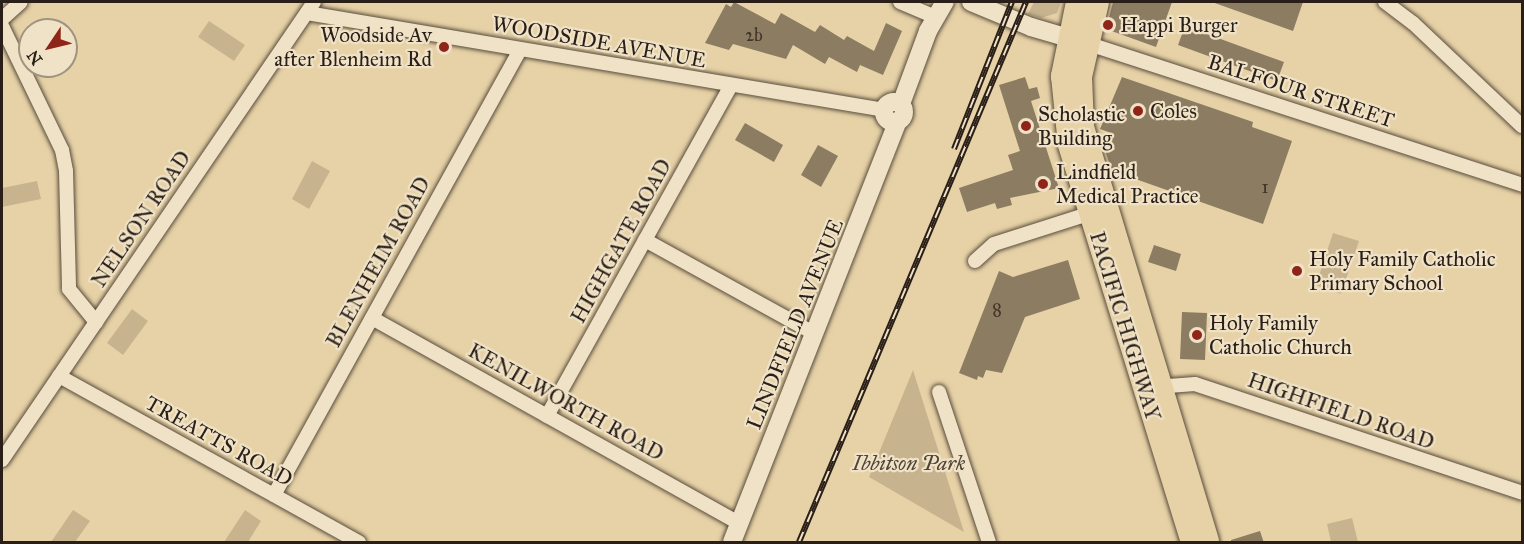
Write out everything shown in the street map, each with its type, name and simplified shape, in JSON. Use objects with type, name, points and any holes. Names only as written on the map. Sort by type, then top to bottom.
[{"type":"highway","name":"PACIFIC HIGHWAY","points":[[1077,2],[1077,41],[1083,127],[1154,387],[1192,543]]},
{"type":"highway","name":"PACIFIC HIGHWAY","points":[[1098,2],[1077,41],[1062,76],[1063,114],[1091,213],[1208,543]]},
{"type":"street","points":[[2,19],[21,2]]},
{"type":"street","points":[[900,2],[940,9]]},
{"type":"street","points":[[1385,2],[1413,23],[1522,126]]},
{"type":"street","points":[[978,3],[1077,41]]},
{"type":"street","name":"WOODSIDE AVENUE","points":[[310,7],[520,50],[894,112]]},
{"type":"street","name":"NELSON ROAD","points":[[2,460],[310,7]]},
{"type":"street","name":"LINDFIELD AVENUE","points":[[732,543],[815,334],[894,112],[940,9]]},
{"type":"street","points":[[2,26],[62,150],[66,171],[69,289],[96,322]]},
{"type":"street","name":"BALFOUR STREET","points":[[1077,41],[1522,185]]},
{"type":"street","name":"BLENHEIM ROAD","points":[[274,495],[520,50]]},
{"type":"street","name":"HIGHGATE ROAD","points":[[548,416],[731,86]]},
{"type":"street","points":[[975,261],[994,244],[1091,213]]},
{"type":"street","points":[[645,240],[815,334]]},
{"type":"street","name":"KENILWORTH ROAD","points":[[372,318],[739,524]]},
{"type":"street","name":"TREATTS ROAD","points":[[59,376],[359,543]]},
{"type":"street","name":"HIGHFIELD ROAD","points":[[1154,387],[1195,384],[1522,493]]},
{"type":"street","points":[[939,392],[989,543]]},
{"type":"green space","points":[[1034,2],[1061,2],[1057,13],[1041,18],[1028,14]]},
{"type":"green space","points":[[209,21],[245,45],[234,61],[198,37]]},
{"type":"green space","points":[[312,161],[330,171],[309,209],[292,199]]},
{"type":"green space","points":[[37,181],[41,199],[2,207],[2,188]]},
{"type":"green space","points":[[1333,233],[1359,241],[1341,294],[1316,285]]},
{"type":"green space","points":[[132,309],[148,321],[123,355],[107,343]]},
{"type":"green space","name":"Ibbitson Park","points":[[913,370],[964,532],[869,477]]},
{"type":"green space","points":[[73,510],[90,521],[75,542],[51,542]]},
{"type":"green space","points":[[245,510],[261,521],[248,542],[224,542]]},
{"type":"green space","points":[[1352,518],[1358,542],[1331,542],[1327,524]]},
{"type":"building","points":[[734,2],[775,24],[781,13],[815,32],[820,25],[844,40],[847,36],[874,51],[886,23],[902,31],[883,75],[860,65],[857,72],[829,57],[825,64],[793,45],[786,59],[733,44],[729,50],[705,43],[726,4],[731,7]]},
{"type":"building","points":[[1113,2],[1172,2],[1156,47],[1106,29]]},
{"type":"building","points":[[1212,2],[1303,2],[1293,31]]},
{"type":"building","points":[[1185,26],[1284,62],[1277,81],[1178,45]]},
{"type":"building","name":"Scholastic Building","points":[[1025,77],[1029,89],[1037,87],[1040,98],[1031,101],[1059,188],[1010,198],[1012,205],[997,209],[995,203],[967,212],[959,188],[1013,170],[1008,155],[1020,151],[999,85]]},
{"type":"building","points":[[1122,77],[1253,122],[1252,127],[1292,141],[1263,224],[1127,176],[1113,175],[1105,150],[1111,133],[1100,129]]},
{"type":"building","points":[[745,123],[783,145],[774,162],[735,140]]},
{"type":"building","points":[[818,145],[838,156],[821,187],[801,175]]},
{"type":"building","points":[[1154,245],[1181,254],[1176,271],[1148,262]]},
{"type":"building","points":[[1068,260],[1080,299],[1025,317],[1002,373],[986,370],[983,378],[978,376],[977,380],[959,373],[999,271],[1013,277]]},
{"type":"building","points":[[1182,312],[1207,313],[1205,360],[1180,359]]},
{"type":"building","points":[[1260,531],[1264,543],[1231,543],[1231,540]]},
{"type":"railway","points":[[954,149],[1012,2]]},
{"type":"railway","points":[[799,542],[1026,2]]},
{"type":"place","name":"Happi Burger","points":[[1108,25]]},
{"type":"place","name":"Woodside Av after Blenheim Rd","points":[[444,47]]},
{"type":"place","name":"Coles","points":[[1138,111]]},
{"type":"place","name":"Scholastic Building","points":[[1026,126]]},
{"type":"place","name":"Lindfield Medical Practice","points":[[1043,184]]},
{"type":"place","name":"Holy Family Catholic Primary School","points":[[1297,271]]},
{"type":"place","name":"Holy Family Catholic Church","points":[[1197,335]]}]
